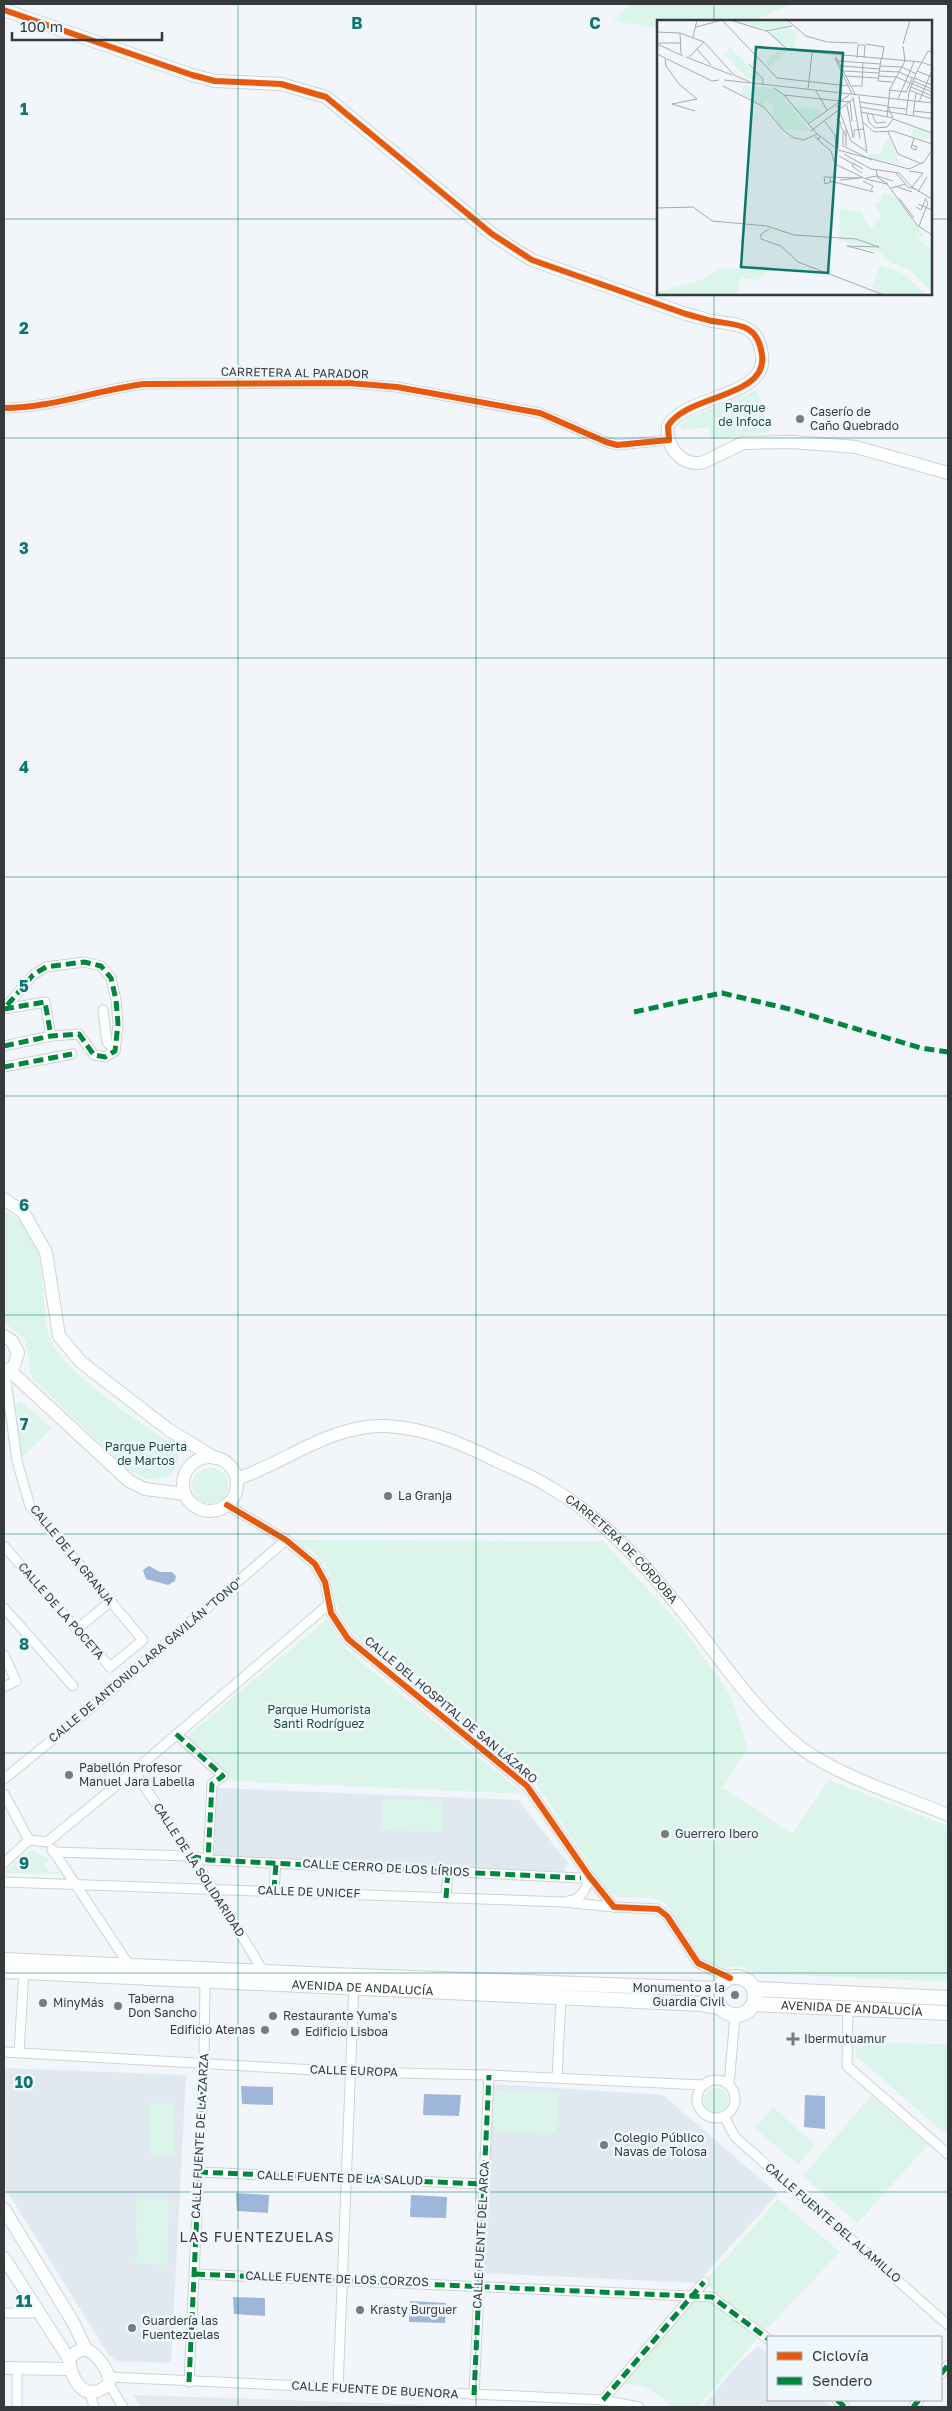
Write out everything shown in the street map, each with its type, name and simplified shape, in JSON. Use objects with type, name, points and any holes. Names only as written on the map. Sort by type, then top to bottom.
[{"type":"main road","name":"AVENIDA DE ANDALUCÍA","points":[[4,1960],[263,1971],[354,1982],[561,1998],[701,2004],[721,2008]]},
{"type":"main road","name":"AVENIDA DE ANDALUCÍA","points":[[4,1971],[205,1981],[718,1989]]},
{"type":"main road","points":[[730,1978],[742,1978],[751,1984],[754,1989],[754,2004],[746,2013],[735,2016],[721,2008],[717,1999],[718,1989],[730,1978]]},
{"type":"main road","name":"AVENIDA DE ANDALUCÍA","points":[[754,1989],[948,1998]]},
{"type":"main road","name":"AVENIDA DE ANDALUCÍA","points":[[754,2004],[948,2013]]},
{"type":"street","points":[[4,10],[192,75],[215,81],[281,84],[302,88],[326,97],[492,234],[532,260],[686,314],[735,323],[749,329],[760,341],[763,358],[759,373],[750,384],[695,405],[677,416],[668,426],[669,440],[673,450],[682,458],[697,464],[743,443],[792,442],[856,447],[948,473]]},
{"type":"street","name":"CARRETERA AL PARADOR","points":[[4,408],[46,403],[118,387],[144,384],[349,383],[397,387],[540,413],[617,445],[669,440]]},
{"type":"street","points":[[4,1009],[33,975],[46,967],[84,962],[101,966],[111,978],[116,1000],[118,1024],[115,1051]]},
{"type":"street","points":[[4,1009],[44,1002],[51,1036]]},
{"type":"street","points":[[103,1010],[107,1042],[115,1051]]},
{"type":"street","points":[[4,1046],[51,1036],[79,1034],[94,1055],[105,1057],[115,1051]]},
{"type":"street","points":[[4,1067],[72,1054]]},
{"type":"street","points":[[4,1199],[23,1212],[46,1252],[59,1336],[81,1362],[175,1436],[229,1465],[237,1478],[237,1488],[234,1498],[227,1505],[212,1511],[203,1510],[196,1507],[185,1494],[183,1484],[188,1469],[186,1456],[175,1436]]},
{"type":"street","points":[[4,1336],[12,1341],[18,1353],[17,1360],[6,1372],[129,1480],[145,1489],[185,1494]]},
{"type":"street","name":"CALLE DE LA GRANJA","points":[[6,1372],[17,1460],[30,1506],[143,1640]]},
{"type":"street","name":"CARRETERA DE CÓRDOBA","points":[[237,1478],[263,1469],[314,1442],[355,1429],[386,1426],[435,1434],[471,1448],[549,1486],[599,1522],[651,1574],[760,1711],[791,1740],[844,1773],[948,1815]]},
{"type":"street","points":[[188,1469],[199,1460],[215,1458]]},
{"type":"street","name":"CALLE DEL HOSPITAL DE SAN LÁZARO","points":[[227,1505],[286,1540],[315,1564],[321,1572],[331,1613],[348,1639],[527,1786],[585,1877],[614,1907]]},
{"type":"street","name":"CALLE DE ANTONIO LARA GAVILÁN \"TONO\"","points":[[4,1779],[88,1711],[286,1540]]},
{"type":"street","name":"CALLE DE LA POCETA","points":[[4,1546],[110,1667],[143,1640]]},
{"type":"street","points":[[77,1629],[110,1602]]},
{"type":"street","points":[[4,1863],[30,1840],[47,1842],[134,1771],[328,1604]]},
{"type":"street","points":[[4,1608],[73,1686]]},
{"type":"street","points":[[4,1655],[16,1680],[4,1687]]},
{"type":"street","points":[[176,1734],[223,1776],[212,1784],[208,1860]]},
{"type":"street","name":"CALLE DE LA SOLIDARIDAD","points":[[134,1771],[214,1890],[263,1971]]},
{"type":"street","points":[[4,1794],[30,1840]]},
{"type":"street","points":[[47,1842],[129,1965]]},
{"type":"street","name":"CALLE CERRO DE LOS LÍRIOS","points":[[54,1852],[191,1856],[208,1860],[276,1864],[585,1877]]},
{"type":"street","points":[[274,1890],[276,1864]]},
{"type":"street","points":[[446,1898],[448,1871]]},
{"type":"street","points":[[563,1902],[575,1900],[583,1894],[585,1877]]},
{"type":"street","name":"CALLE DE UNICEF","points":[[4,1882],[214,1890],[274,1890],[563,1902],[614,1907]]},
{"type":"street","points":[[614,1907],[658,1909],[667,1916],[698,1964],[730,1978]]},
{"type":"street","points":[[19,2052],[24,1972]]},
{"type":"street","name":"CALLE FUENTE DE LA ZARZA","points":[[189,2382],[204,2062],[205,1981]]},
{"type":"street","points":[[338,2388],[354,1982]]},
{"type":"street","points":[[557,2078],[561,1998]]},
{"type":"street","points":[[848,2007],[847,2066],[948,2154]]},
{"type":"street","points":[[729,2085],[714,2080],[704,2085],[698,2095],[700,2107],[708,2115],[724,2116],[733,2107],[735,2101],[735,2095],[729,2085],[735,2016]]},
{"type":"street","name":"CALLE EUROPA","points":[[4,2052],[204,2062],[350,2072],[489,2075],[704,2085]]},
{"type":"street","name":"CALLE FUENTE DEL ARCA","points":[[474,2395],[489,2075]]},
{"type":"street","name":"CALLE FUENTE DEL ALAMILLO","points":[[724,2116],[735,2137],[948,2325]]},
{"type":"street","name":"CALLE FUENTE DE LA SALUD","points":[[198,2172],[483,2184]]},
{"type":"street","points":[[4,2209],[73,2322],[86,2349],[98,2358],[123,2407]]},
{"type":"street","points":[[4,2260],[70,2364],[83,2391],[90,2394],[101,2391],[109,2380]]},
{"type":"street","name":"CALLE FUENTE DE LOS CORZOS","points":[[194,2274],[479,2285],[712,2297],[767,2338]]},
{"type":"street","points":[[604,2400],[704,2282]]},
{"type":"street","points":[[4,2313],[39,2313]]},
{"type":"street","points":[[70,2364],[76,2352],[86,2349]]},
{"type":"street","points":[[4,2368],[70,2364]]},
{"type":"street","points":[[17,2368],[17,2407]]},
{"type":"street","name":"CALLE FUENTE DE BUENORA","points":[[109,2380],[604,2400],[639,2407]]},
{"type":"street","points":[[90,2394],[94,2407]]},
{"type":"shaded area","points":[[217,1788],[518,1800],[568,1863],[563,1874],[214,1855]]},
{"type":"shaded area","points":[[4,2068],[186,2075],[171,2363],[116,2361],[108,2354],[4,2186]]},
{"type":"shaded area","name":"Colegio Público Navas de Tolosa","points":[[491,2084],[663,2095],[778,2194],[697,2283],[482,2273]]},
{"type":"shaded area","points":[[758,2346],[767,2354],[767,2401],[823,2401],[831,2407],[702,2407],[738,2364]]},
{"type":"shaded area","points":[[133,2395],[494,2407],[140,2407]]},
{"type":"green space","points":[[631,4],[792,4],[755,20],[657,20],[657,28],[613,21]]},
{"type":"green space","name":"Parque de Infoca","points":[[757,390],[764,408],[766,433],[711,439],[710,427],[683,430],[679,427],[688,418]]},
{"type":"green space","name":"Parque Puerta de Martos","points":[[4,1210],[27,1229],[34,1241],[41,1267],[47,1331],[58,1352],[71,1367],[104,1396],[178,1450],[178,1465],[167,1477],[146,1479],[128,1470],[32,1378],[25,1339],[9,1326],[4,1326]]},
{"type":"green space","points":[[20,1401],[52,1428],[23,1456],[21,1455],[14,1406]]},
{"type":"green space","points":[[210,1468],[217,1469],[223,1473],[227,1479],[227,1493],[223,1499],[217,1503],[210,1504],[203,1503],[197,1499],[193,1493],[192,1486],[193,1479],[197,1473],[203,1469]]},
{"type":"green space","points":[[296,1540],[603,1541],[679,1623],[730,1695],[748,1747],[723,1788],[792,1834],[829,1780],[948,1826],[948,1982],[752,1973],[741,1967],[733,1966],[721,1971],[707,1964],[665,1903],[653,1898],[616,1897],[602,1884],[535,1782],[457,1720],[461,1715],[446,1699],[369,1638],[364,1644],[359,1639],[346,1623],[340,1611],[325,1565],[315,1554]]},
{"type":"green space","name":"Parque Humorista Santi Rodríguez","points":[[327,1619],[345,1647],[361,1662],[524,1794],[233,1781],[187,1736]]},
{"type":"green space","points":[[383,1799],[443,1801],[441,1832],[381,1830]]},
{"type":"green space","points":[[33,1851],[51,1860],[44,1865],[51,1873],[58,1871],[59,1874],[4,1873],[27,1852]]},
{"type":"green space","points":[[855,2042],[948,2044],[948,2136],[856,2056]]},
{"type":"green space","points":[[716,2088],[721,2089],[727,2095],[727,2105],[721,2111],[716,2112],[711,2111],[705,2105],[704,2100],[705,2095],[711,2089]]},
{"type":"green space","points":[[493,2090],[559,2092],[556,2133],[493,2130]]},
{"type":"green space","points":[[871,2096],[928,2145],[857,2223],[803,2176]]},
{"type":"green space","points":[[149,2103],[173,2103],[173,2155],[149,2155]]},
{"type":"green space","points":[[773,2107],[815,2145],[798,2165],[755,2128]]},
{"type":"green space","points":[[137,2198],[169,2199],[167,2265],[135,2263],[139,2248],[136,2234]]},
{"type":"green space","points":[[778,2199],[840,2252],[762,2334],[704,2282]]},
{"type":"green space","points":[[689,2298],[701,2299],[719,2306],[734,2317],[757,2339],[698,2407],[672,2407],[647,2387],[615,2385]]},
{"type":"water","points":[[149,1566],[160,1572],[172,1572],[176,1576],[175,1581],[168,1585],[146,1579],[143,1570]]},
{"type":"water","points":[[241,2086],[273,2087],[273,2105],[242,2104]]},
{"type":"water","points":[[424,2094],[461,2095],[459,2116],[423,2115]]},
{"type":"water","points":[[805,2095],[825,2096],[825,2129],[804,2127]]},
{"type":"water","points":[[236,2193],[269,2195],[268,2213],[237,2211]]},
{"type":"water","points":[[411,2195],[447,2197],[446,2218],[410,2217]]},
{"type":"water","points":[[233,2297],[265,2298],[265,2316],[234,2314]]},
{"type":"water","points":[[410,2301],[446,2303],[445,2323],[409,2322]]},
{"type":"marked path","points":[[4,1009],[33,975],[46,967],[84,962],[101,966],[111,978],[116,1000],[118,1024],[115,1051],[105,1057],[94,1055],[79,1034],[51,1036],[4,1046]]},
{"type":"marked path","points":[[634,1012],[722,993],[789,1009],[921,1048],[948,1052]]},
{"type":"marked path","points":[[4,1009],[45,1002],[51,1036]]},
{"type":"marked path","points":[[4,1067],[72,1054]]},
{"type":"marked path","points":[[176,1734],[223,1776],[212,1784],[208,1860]]},
{"type":"marked path","points":[[191,1856],[208,1860],[581,1878]]},
{"type":"marked path","points":[[274,1890],[276,1863]]},
{"type":"marked path","points":[[446,1898],[448,1871]]},
{"type":"marked path","points":[[189,2382],[204,2062]]},
{"type":"marked path","points":[[474,2395],[489,2075]]},
{"type":"marked path","points":[[198,2172],[483,2184]]},
{"type":"marked path","points":[[195,2274],[712,2297],[767,2338]]},
{"type":"marked path","points":[[603,2400],[704,2282]]},
{"type":"marked path","points":[[942,2373],[948,2365]]},
{"type":"marked path","points":[[838,2401],[845,2407]]},
{"type":"marked path","points":[[913,2407],[918,2401]]},
{"type":"cycle path","points":[[4,10],[192,75],[215,81],[281,84],[326,97],[492,234],[532,260],[686,314],[738,325],[751,331],[756,337],[762,355],[760,369],[753,380],[740,388],[692,407],[678,416],[668,426],[669,440],[617,445],[540,413],[397,387],[349,383],[144,384],[57,402],[4,408]]},
{"type":"cycle path","points":[[227,1505],[286,1540],[315,1564],[325,1582],[331,1613],[348,1639],[527,1786],[589,1876],[614,1907],[658,1909],[667,1916],[698,1963],[730,1978]]},
{"type":"place","name":"Caserío de Caño Quebrado","points":[[800,419]]},
{"type":"place","name":"La Granja","points":[[388,1496]]},
{"type":"place","name":"Pabellón Profesor Manuel Jara Labella","points":[[69,1775]]},
{"type":"place","name":"Guerrero Ibero","points":[[665,1834]]},
{"type":"place","name":"Monumento a la Guardia Civil","points":[[735,1995]]},
{"type":"place","name":"MinyMás","points":[[43,2003]]},
{"type":"place","name":"Taberna Don Sancho","points":[[118,2006]]},
{"type":"place","name":"Restaurante Yuma's","points":[[273,2016]]},
{"type":"place","name":"Edificio Atenas","points":[[265,2030]]},
{"type":"place","name":"Edificio Lisboa","points":[[295,2032]]},
{"type":"place","name":"Ibermutuamur","points":[[793,2039]]},
{"type":"place","name":"Colegio Público Navas de Tolosa","points":[[604,2145]]},
{"type":"place","name":"Krasty Burguer","points":[[360,2310]]},
{"type":"place","name":"Guardería las Fuentezuelas","points":[[132,2328]]},
{"type":"district","name":"LAS FUENTEZUELAS","points":[[257,2237]]}]
